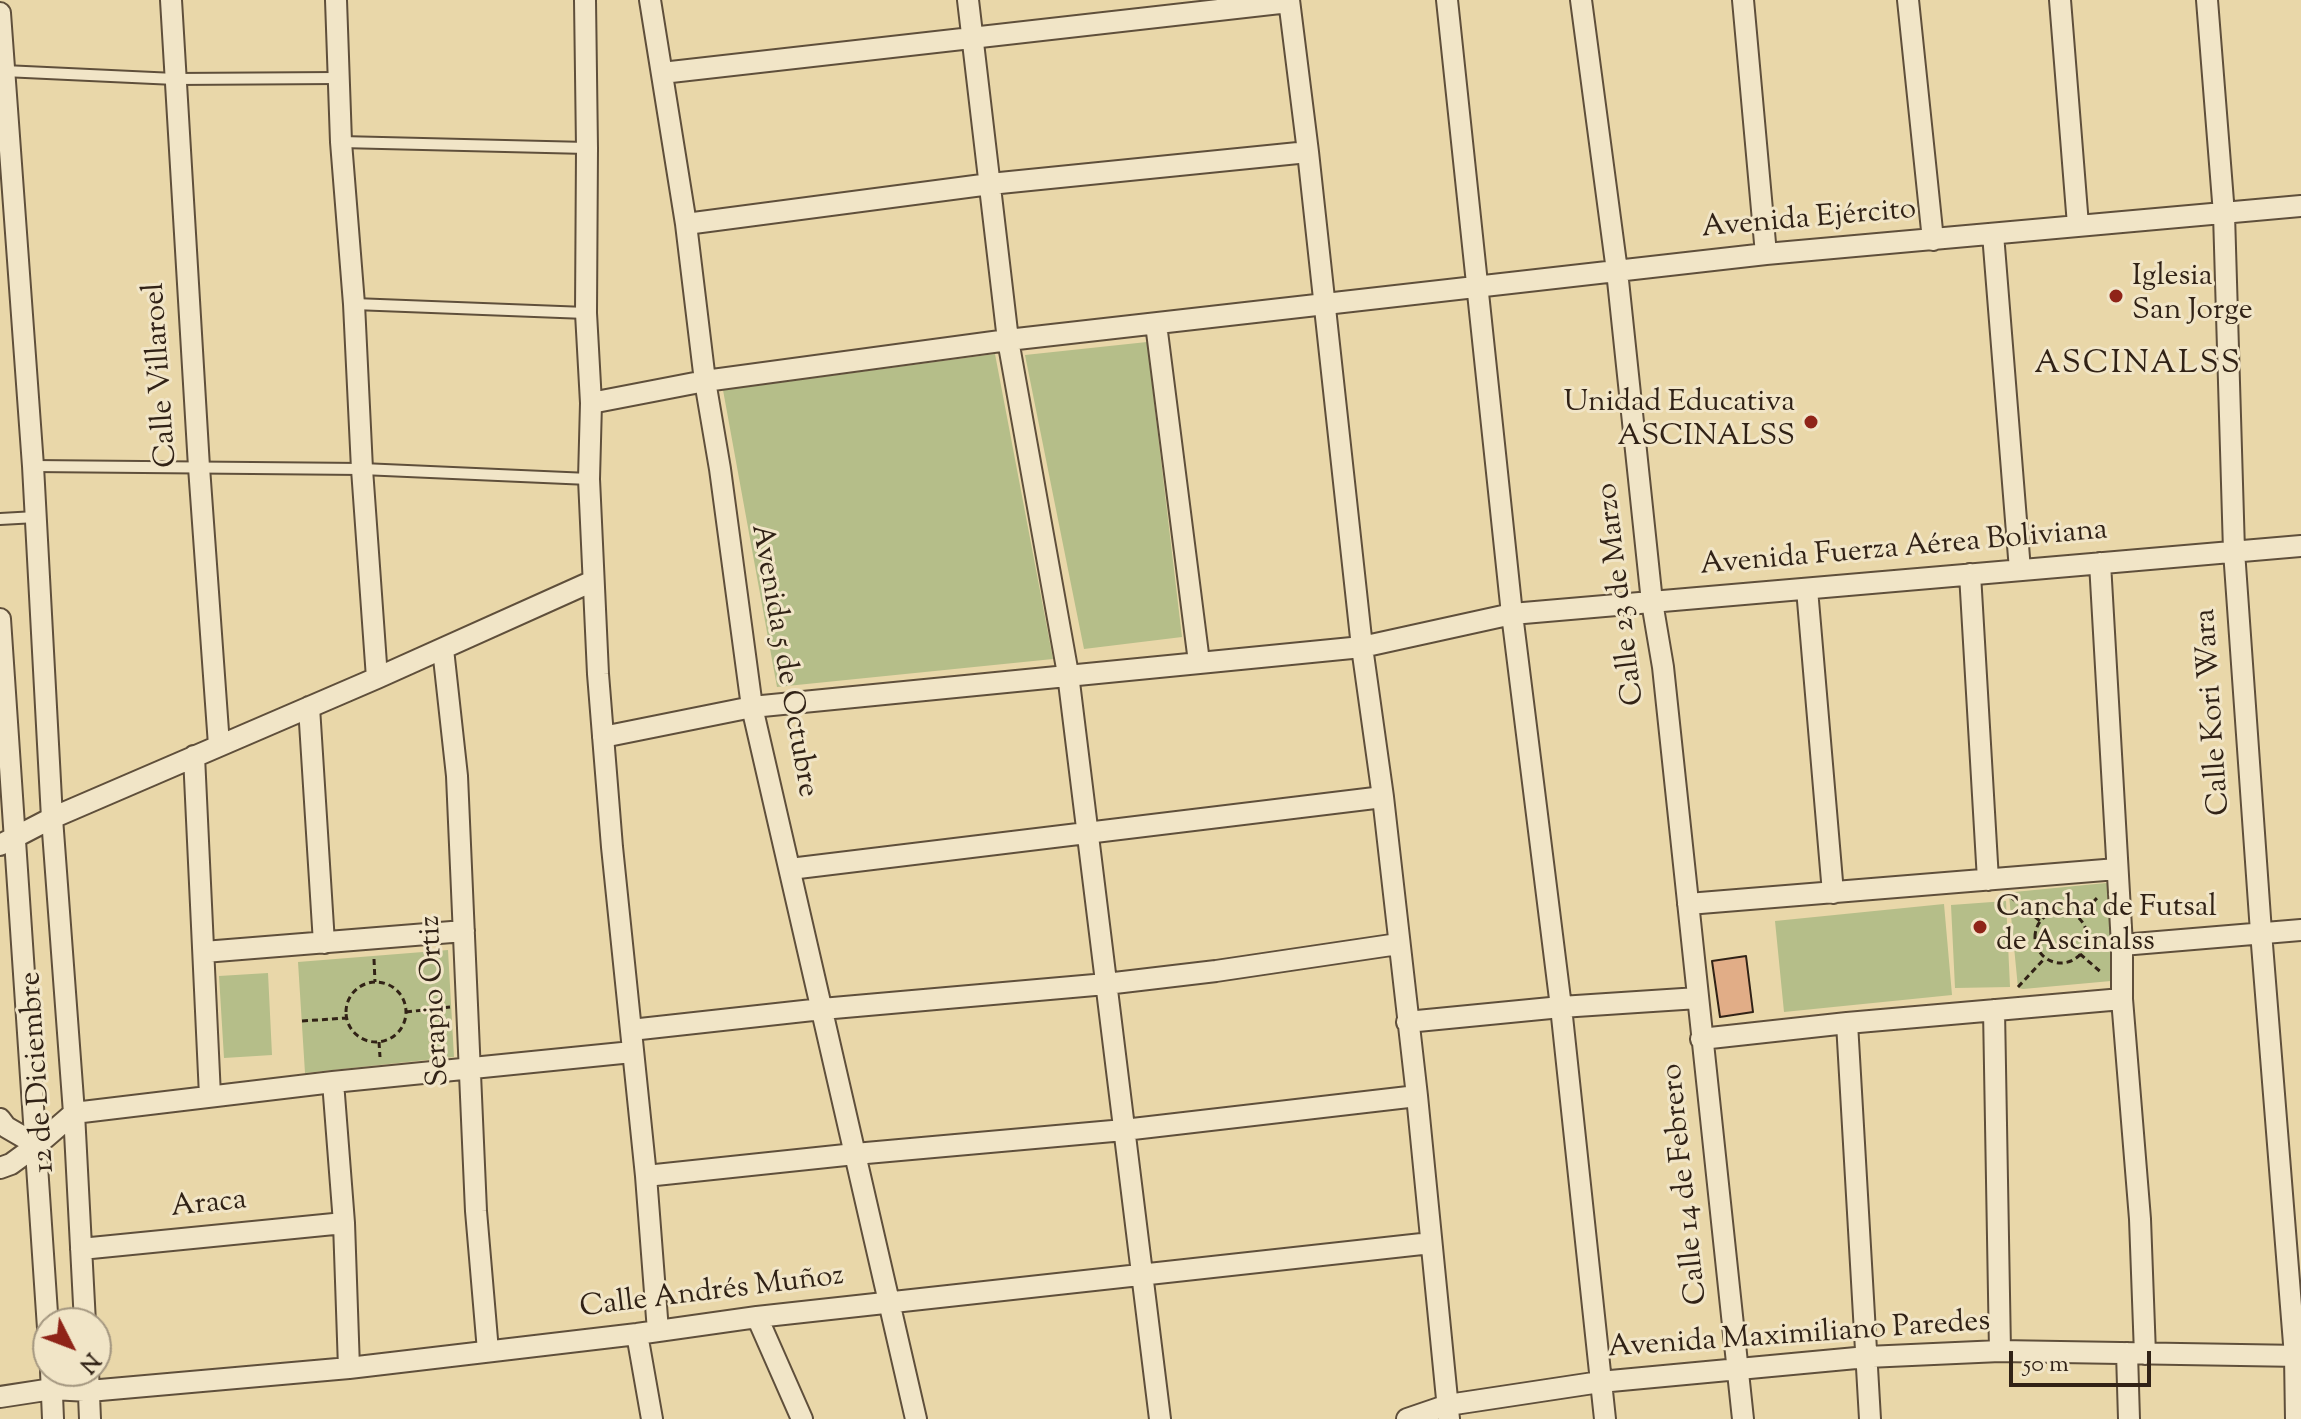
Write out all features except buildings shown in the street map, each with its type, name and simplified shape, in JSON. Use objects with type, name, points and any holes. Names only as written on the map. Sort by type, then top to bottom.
[{"type":"street","name":"Calle Villaroel","points":[[171,0],[219,745]]},
{"type":"street","points":[[336,0],[337,78],[377,678]]},
{"type":"street","points":[[585,0],[586,313],[591,403],[589,479],[593,581],[603,737],[658,1331]]},
{"type":"street","name":"Avenida 5 de Octubre","points":[[650,0],[686,224],[705,381],[752,707],[916,1419]]},
{"type":"street","points":[[968,0],[1008,340],[1068,674],[1160,1419]]},
{"type":"street","points":[[1447,0],[1512,614],[1561,1007],[1605,1419]]},
{"type":"street","name":"Calle 23 de Marzo","points":[[1581,0],[1617,271],[1652,602],[1663,667],[1701,1039]]},
{"type":"street","points":[[1743,0],[1766,254]]},
{"type":"street","points":[[1908,0],[1933,240]]},
{"type":"street","points":[[2060,0],[2078,225]]},
{"type":"street","name":"Calle Kori Wara","points":[[2207,0],[2224,214],[2234,551],[2261,932],[2298,1356],[2296,1419]]},
{"type":"street","points":[[662,73],[1289,1],[1362,647],[1383,797],[1417,1096],[1448,1412]]},
{"type":"street","name":"12 de Diciembre","points":[[0,13],[6,191],[33,466],[84,1307]]},
{"type":"street","points":[[686,224],[990,184],[1308,152]]},
{"type":"street","name":"Avenida Ejército","points":[[591,403],[705,381],[1008,340],[1766,254],[2301,206]]},
{"type":"street","points":[[1993,234],[2020,570]]},
{"type":"street","points":[[1156,324],[1199,662]]},
{"type":"street","name":"Avenida Fuerza Aérea Boliviana","points":[[603,737],[752,707],[1362,647],[1512,614],[2301,546]]},
{"type":"street","points":[[2100,563],[2122,990],[2140,1219],[2136,1353],[2129,1419]]},
{"type":"street","points":[[1970,574],[1998,879]]},
{"type":"street","points":[[8,841],[52,818],[593,581]]},
{"type":"street","points":[[1807,589],[1833,893]]},
{"type":"street","name":"12 de Diciembre","points":[[0,619],[8,841],[37,1145],[47,1307]]},
{"type":"street","name":"Serapio Ortiz","points":[[443,649],[457,776],[476,1211],[488,1351]]},
{"type":"street","points":[[309,707],[324,943]]},
{"type":"street","points":[[194,756],[210,1096]]},
{"type":"street","points":[[790,869],[1383,797]]},
{"type":"street","points":[[1688,904],[1998,879],[2118,876]]},
{"type":"street","points":[[2122,945],[2301,930]]},
{"type":"street","points":[[204,952],[464,931]]},
{"type":"street","points":[[631,1030],[822,1009],[1106,984],[1398,944]]},
{"type":"street","points":[[1701,1039],[2001,1009],[2122,990]]},
{"type":"street","points":[[1407,1022],[1698,998]]},
{"type":"street","points":[[2000,1351],[2001,1009]]},
{"type":"street","points":[[1847,1023],[1870,1419]]},
{"type":"street","name":"Calle 14 de Febrero","points":[[1701,1039],[1743,1419]]},
{"type":"street","points":[[0,1168],[11,1164],[37,1145],[74,1113],[333,1082],[632,1052]]},
{"type":"street","points":[[333,1082],[344,1223],[349,1368]]},
{"type":"street","points":[[646,1176],[1124,1130],[1417,1096]]},
{"type":"street","points":[[0,1119],[6,1127],[37,1145]]},
{"type":"street","name":"Araca","points":[[81,1249],[344,1223]]},
{"type":"street","name":"Calle Andrés Muñoz","points":[[112,1380],[349,1368],[757,1317],[1431,1243]]},
{"type":"street","points":[[757,1317],[802,1419]]},
{"type":"street","points":[[637,1334],[652,1419]]},
{"type":"street","name":"Avenida Maximiliano Paredes","points":[[1407,1419],[1600,1382],[1867,1357],[2000,1351],[2298,1356]]},
{"type":"street","name":"Calle Andrés Muñoz","points":[[0,1397],[32,1386]]},
{"type":"street","points":[[51,1387],[53,1419]]},
{"type":"street","points":[[88,1387],[90,1419]]},
{"type":"lane","points":[[4,71],[175,79],[337,78]]},
{"type":"lane","points":[[341,142],[587,148]]},
{"type":"lane","points":[[354,304],[586,313]]},
{"type":"lane","points":[[33,466],[362,469],[589,479]]},
{"type":"lane","points":[[0,519],[36,517]]},
{"type":"path","points":[[2079,917],[2118,876]]},
{"type":"path","points":[[1998,879],[2009,895],[2040,921]]},
{"type":"path","points":[[2062,910],[2079,917],[2087,939],[2080,954],[2065,963],[2045,958],[2036,947],[2034,938],[2040,921],[2046,914],[2062,910]]},
{"type":"path","points":[[374,939],[375,982]]},
{"type":"path","points":[[2080,954],[2122,990]]},
{"type":"path","points":[[2001,1009],[2045,958]]},
{"type":"path","points":[[375,982],[393,987],[400,994],[406,1012],[400,1030],[386,1041],[376,1043],[357,1036],[346,1018],[349,998],[365,984],[375,982]]},
{"type":"path","points":[[406,1012],[467,1006]]},
{"type":"path","points":[[302,1021],[346,1018]]},
{"type":"green space","points":[[1147,342],[1182,637],[1084,649],[1025,355]]},
{"type":"green space","points":[[995,354],[1053,659],[777,687],[723,390]]},
{"type":"green space","points":[[2110,884],[2111,891],[2111,981],[2018,988],[2009,895]]},
{"type":"green space","name":"Cancha de Futsal de Ascinalss","points":[[2006,901],[2010,987],[1955,988],[1951,905]]},
{"type":"green space","points":[[1944,904],[1952,995],[1784,1012],[1775,921]]},
{"type":"green space","points":[[448,950],[454,1057],[305,1073],[298,962]]},
{"type":"green space","points":[[268,973],[272,1055],[224,1058],[219,976]]},
{"type":"place","name":"Iglesia San Jorge","points":[[2116,296]]},
{"type":"place","name":"Unidad Educativa ASCINALSS","points":[[1811,422]]},
{"type":"place","name":"Cancha de Futsal de Ascinalss","points":[[1980,927]]},
{"type":"district","name":"ASCINALSS","points":[[2138,367]]}]
